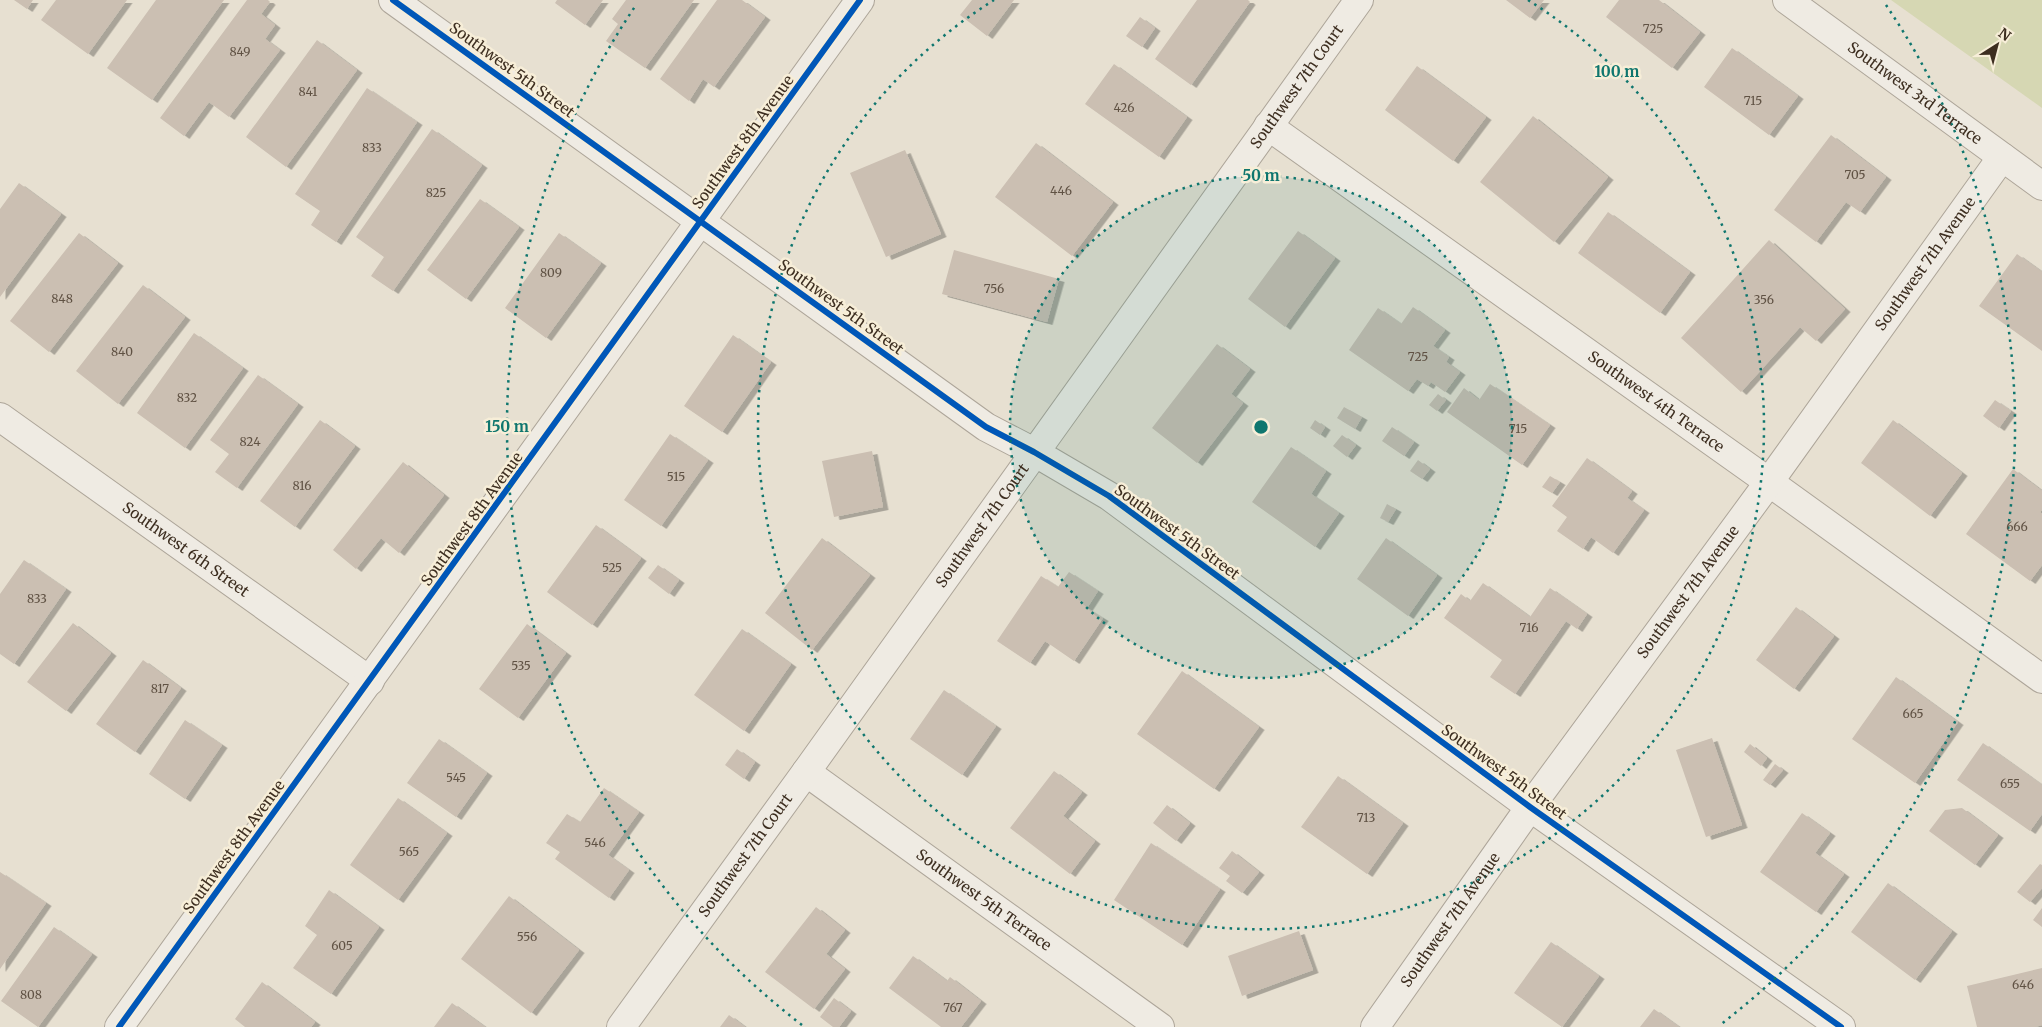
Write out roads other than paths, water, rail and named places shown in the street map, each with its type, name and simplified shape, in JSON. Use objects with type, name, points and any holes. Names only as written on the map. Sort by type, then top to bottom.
[{"type":"street","name":"Southwest 5th Street","points":[[393,0],[986,427],[1034,452],[1109,496],[1530,807],[1841,1027]]},
{"type":"street","name":"Southwest 8th Avenue","points":[[119,1027],[860,0]]},
{"type":"street","name":"Southwest 7th Court","points":[[621,1027],[1359,0]]},
{"type":"street","name":"Southwest 3rd Terrace","points":[[1787,0],[2042,186]]},
{"type":"street","name":"Southwest 4th Terrace","points":[[1268,126],[1769,482],[2042,680]]},
{"type":"street","name":"Southwest 7th Avenue","points":[[1376,1027],[1530,807],[1769,482],[2002,157]]},
{"type":"street","name":"Southwest 6th Street","points":[[0,417],[370,681]]},
{"type":"street","name":"Southwest 5th Terrace","points":[[806,772],[1160,1027]]}]
